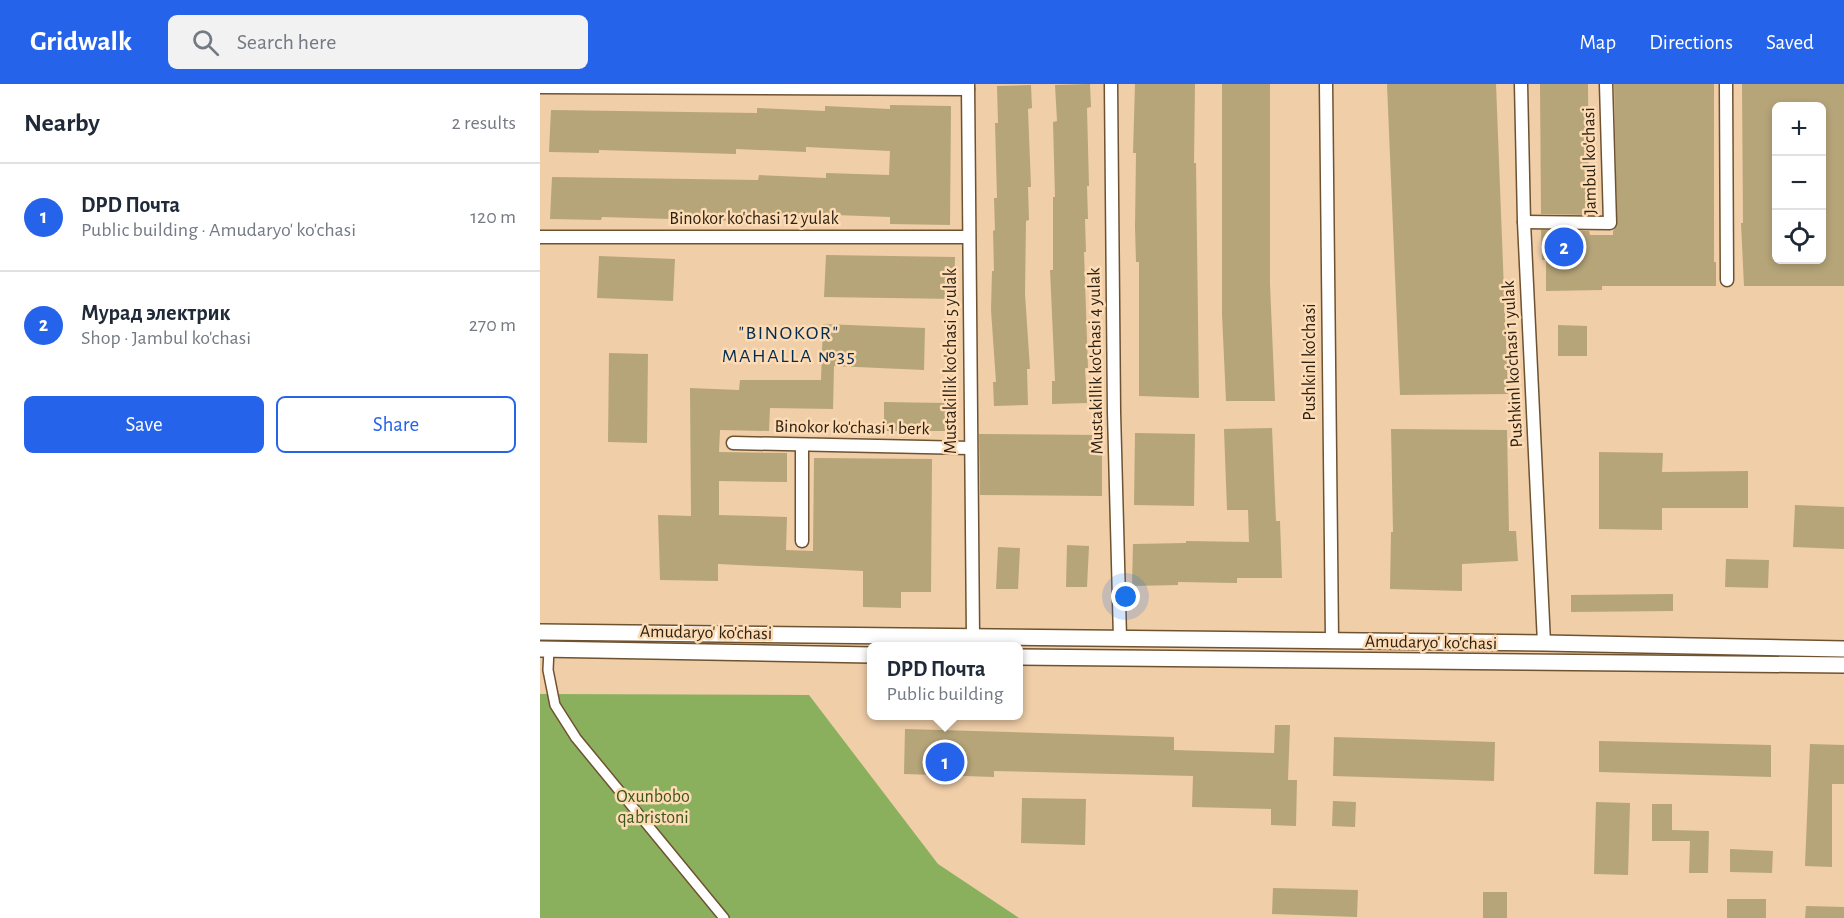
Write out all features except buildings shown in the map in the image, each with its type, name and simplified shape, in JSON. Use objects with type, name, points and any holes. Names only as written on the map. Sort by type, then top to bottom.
[{"type":"street","name":"Mustakillik ko'chasi 4 yulak","points":[[1111,84],[1114,412],[1120,638]]},
{"type":"street","name":"Pushkinl ko'chasi","points":[[1326,84],[1332,640]]},
{"type":"street","name":"Pushkinl ko'chasi 1 yulak","points":[[1521,84],[1524,222],[1544,643]]},
{"type":"street","name":"Jambul ko'chasi","points":[[1524,222],[1610,222],[1606,84]]},
{"type":"street","points":[[1726,84],[1727,280]]},
{"type":"street","points":[[540,87],[968,86]]},
{"type":"street","name":"Mustakillik ko'chasi 5 yulak","points":[[968,86],[973,638]]},
{"type":"street","name":"Binokor ko'chasi 12 yulak","points":[[540,237],[969,237]]},
{"type":"street","name":"Binokor ko'chasi 1 berk","points":[[733,443],[970,448]]},
{"type":"street","points":[[802,446],[802,541]]},
{"type":"street","points":[[540,632],[1332,640],[1844,649]]},
{"type":"street","points":[[1332,640],[1333,661]]},
{"type":"street","points":[[545,649],[555,705],[576,738],[723,918]]},
{"type":"street","name":"Amudaryo' ko'chasi","points":[[545,649],[867,655]]},
{"type":"street","name":"Amudaryo' ko'chasi","points":[[1023,657],[1844,665]]},
{"type":"green space","name":"Oxunbobo qabristoni","points":[[540,694],[809,695],[938,864],[1019,918],[540,918]]},
{"type":"place","name":"Мурад электрик","points":[[1564,247]]},
{"type":"place","name":"DPD Почта","points":[[945,762]]},
{"type":"district","name":"\"BINOKOR\" MAHALLA №35","points":[[789,344]]}]
